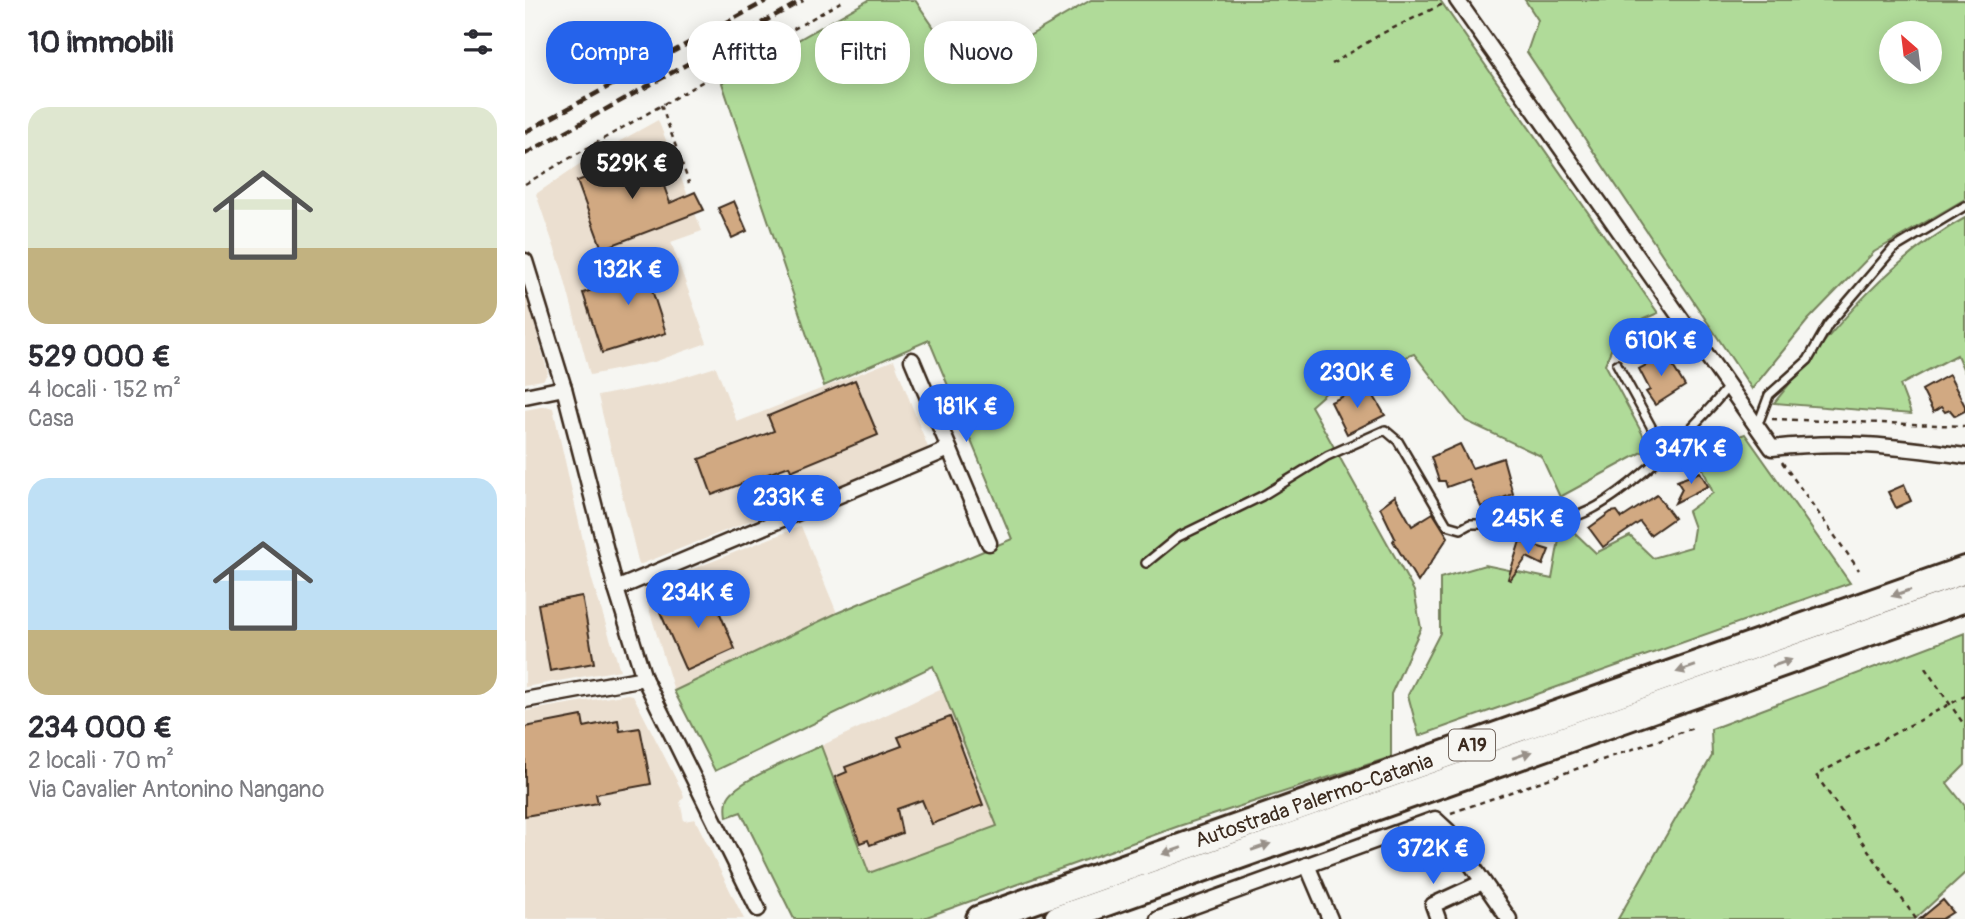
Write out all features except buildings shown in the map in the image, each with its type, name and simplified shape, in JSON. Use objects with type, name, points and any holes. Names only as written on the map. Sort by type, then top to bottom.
[{"type":"highway","name":"Autostrada Palermo-Catania","points":[[980,919],[1965,570]]},
{"type":"highway","name":"Autostrada Palermo-Catania","points":[[1058,919],[1965,598]]},
{"type":"street","points":[[1457,0],[1727,388],[1772,448],[1827,442],[1879,444],[1965,456]]},
{"type":"street","points":[[525,261],[564,388],[616,589],[644,678],[758,909]]},
{"type":"street","points":[[912,360],[989,543]]},
{"type":"street","points":[[525,396],[564,388]]},
{"type":"street","points":[[616,589],[949,449]]},
{"type":"street","points":[[525,700],[644,678]]},
{"type":"street","points":[[1159,919],[1435,819],[1448,831],[1509,919]]},
{"type":"street","points":[[1307,865],[1330,919]]},
{"type":"street","points":[[1438,919],[1433,905],[1483,882]]},
{"type":"lane","points":[[1760,419],[1769,395],[1808,360],[1828,325],[1893,249],[1965,206]]},
{"type":"lane","points":[[1617,364],[1665,452]]},
{"type":"lane","points":[[1146,563],[1178,537],[1262,496],[1327,456],[1385,429],[1398,441],[1447,524],[1461,529],[1470,524],[1543,522],[1574,517],[1603,502],[1665,452],[1699,422],[1727,388]]},
{"type":"path","points":[[525,184],[844,0]]},
{"type":"path","points":[[1332,64],[1381,34],[1450,0]]},
{"type":"path","points":[[661,105],[689,183]]},
{"type":"path","points":[[1760,419],[1965,426]]},
{"type":"path","points":[[1772,448],[1859,570]]},
{"type":"path","points":[[1924,668],[1965,726]]},
{"type":"path","points":[[1916,919],[1816,775],[1965,696]]},
{"type":"path","points":[[1435,819],[1693,728]]},
{"type":"shaded area","points":[[658,120],[702,231],[671,242],[707,343],[654,362],[590,375],[562,270],[536,194],[584,161]]},
{"type":"shaded area","points":[[525,290],[548,373],[543,380],[525,383]]},
{"type":"shaded area","points":[[894,360],[929,450],[639,565],[598,396],[664,383],[716,367],[737,422]]},
{"type":"shaded area","points":[[546,406],[553,408],[592,580],[620,670],[525,687],[525,410]]},
{"type":"shaded area","points":[[801,526],[837,613],[674,691],[643,589]]},
{"type":"shaded area","points":[[942,688],[997,826],[869,873],[821,746]]},
{"type":"shaded area","points":[[633,695],[683,793],[684,798],[680,801],[684,821],[695,819],[744,919],[525,919],[525,711]]},
{"type":"green space","points":[[869,0],[915,0],[929,21],[924,21],[924,84],[1037,84],[1037,31],[1091,0],[1440,0],[1658,313],[1620,329],[1605,364],[1650,448],[1560,497],[1541,456],[1466,421],[1414,354],[1339,381],[1311,406],[1414,591],[1421,628],[1391,694],[1391,757],[1179,826],[921,919],[794,919],[741,812],[727,817],[726,809],[728,798],[735,790],[786,762],[821,746],[869,873],[997,826],[933,666],[715,771],[674,691],[837,613],[1012,539],[929,340],[824,386],[722,84],[801,84],[801,38],[815,30],[815,84],[910,84],[910,21],[832,21]]},
{"type":"green space","points":[[1525,0],[1965,0],[1965,199],[1874,252],[1808,320],[1752,389],[1527,52],[1538,20]]},
{"type":"green space","points":[[1965,218],[1965,373],[1957,355],[1900,385],[1911,414],[1774,403],[1838,325],[1884,277],[1936,235]]},
{"type":"green space","points":[[1745,434],[1850,583],[1419,736],[1408,695],[1440,633],[1440,578],[1485,565],[1552,579],[1559,540],[1574,532],[1596,553],[1630,536],[1653,558],[1691,547],[1694,528],[1688,511],[1713,493],[1696,452]]},
{"type":"green space","points":[[1965,633],[1965,765],[1947,783],[1965,806],[1965,873],[1915,919],[1618,919],[1712,756],[1711,729]]},
{"type":"railway","points":[[525,132],[768,0]]},
{"type":"railway","points":[[525,154],[803,0]]}]
